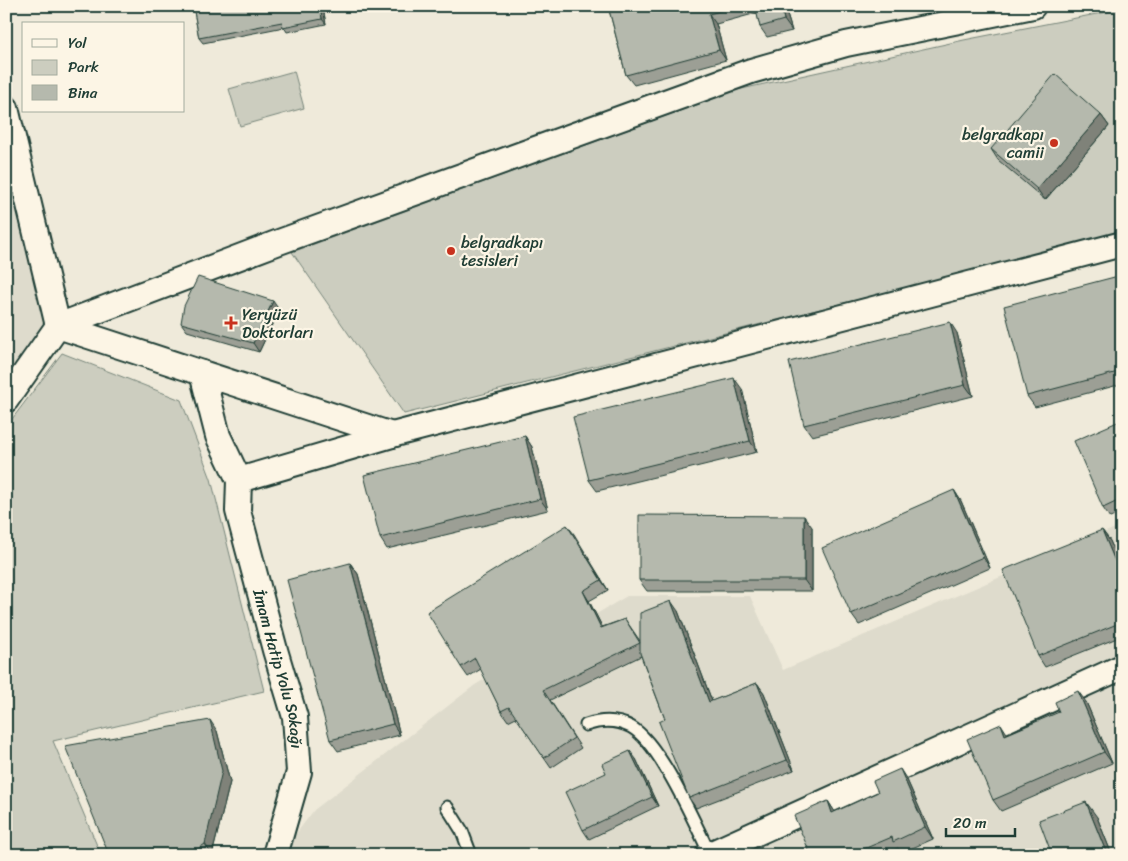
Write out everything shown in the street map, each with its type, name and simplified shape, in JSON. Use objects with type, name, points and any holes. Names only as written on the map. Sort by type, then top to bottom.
[{"type":"street","points":[[6,400],[58,326],[280,242],[751,71],[846,44],[1033,6]]},
{"type":"street","points":[[6,108],[58,326]]},
{"type":"street","points":[[202,373],[218,436],[240,480],[392,435],[1122,244]]},
{"type":"street","points":[[58,326],[392,435]]},
{"type":"street","name":"İmam Hatip Yolu Sokağı","points":[[240,480],[238,511],[295,717],[299,772],[276,855]]},
{"type":"street","points":[[709,854],[1122,667]]},
{"type":"lane","points":[[586,725],[599,721],[622,723],[632,728],[648,743],[660,757],[709,854]]},
{"type":"lane","points":[[447,807],[462,830],[471,855]]},
{"type":"shaded area","points":[[6,155],[45,321],[6,375]]},
{"type":"shaded area","points":[[1122,525],[1122,855],[280,855],[314,810],[475,685],[627,596],[750,596],[783,670]]},
{"type":"green space","points":[[1122,9],[1122,233],[404,414],[292,252],[737,90],[964,40]]},
{"type":"green space","points":[[294,71],[304,108],[240,126],[229,89]]},
{"type":"green space","points":[[62,353],[181,400],[211,479],[264,691],[53,741],[101,855],[6,855],[6,427]]},
{"type":"building","points":[[193,6],[320,6],[322,19],[283,27],[282,22],[199,38]]},
{"type":"building","points":[[608,6],[737,6],[709,14],[719,50],[626,75]]},
{"type":"building","points":[[755,6],[781,6],[784,20],[760,27]]},
{"type":"building","name":"belgradkapı camii","points":[[1055,74],[1101,115],[1037,189],[991,149]]},
{"type":"building","points":[[1122,275],[1122,371],[1027,396],[1004,306]]},
{"type":"building","points":[[198,277],[273,301],[253,343],[181,323],[184,306]]},
{"type":"building","points":[[950,322],[965,385],[804,425],[789,362]]},
{"type":"building","points":[[734,378],[750,441],[589,480],[573,417]]},
{"type":"building","points":[[1122,420],[1122,499],[1103,508],[1074,441]]},
{"type":"building","points":[[525,436],[540,499],[380,538],[364,475]]},
{"type":"building","points":[[954,490],[983,557],[851,614],[822,548]]},
{"type":"building","points":[[639,515],[804,516],[804,580],[639,580]]},
{"type":"building","points":[[567,525],[601,580],[583,591],[601,628],[625,619],[640,643],[543,690],[574,738],[544,758],[509,707],[501,711],[475,658],[461,667],[427,612]]},
{"type":"building","points":[[1102,530],[1122,578],[1122,622],[1038,656],[1003,570]]},
{"type":"building","points":[[350,563],[393,724],[330,740],[287,580]]},
{"type":"building","points":[[671,601],[709,702],[757,683],[787,760],[689,798],[659,722],[665,719],[640,653],[640,613]]},
{"type":"building","points":[[1078,691],[1104,752],[993,800],[967,739],[1001,724],[1005,735],[1059,712],[1055,702]]},
{"type":"building","points":[[210,720],[222,771],[205,844],[189,855],[109,855],[65,746]]},
{"type":"building","points":[[630,751],[652,797],[583,830],[565,792],[606,773],[602,764]]},
{"type":"building","points":[[900,769],[925,827],[893,842],[892,837],[852,855],[811,855],[794,816],[828,801],[832,813],[878,792],[873,781]]},
{"type":"building","points":[[1086,802],[1106,852],[1098,855],[1052,855],[1039,820]]},
{"type":"place","name":"belgradkapı camii","points":[[1054,143]]},
{"type":"place","name":"belgradkapı tesisleri","points":[[451,251]]},
{"type":"place","name":"Yeryüzü Doktorları","points":[[231,323]]}]
